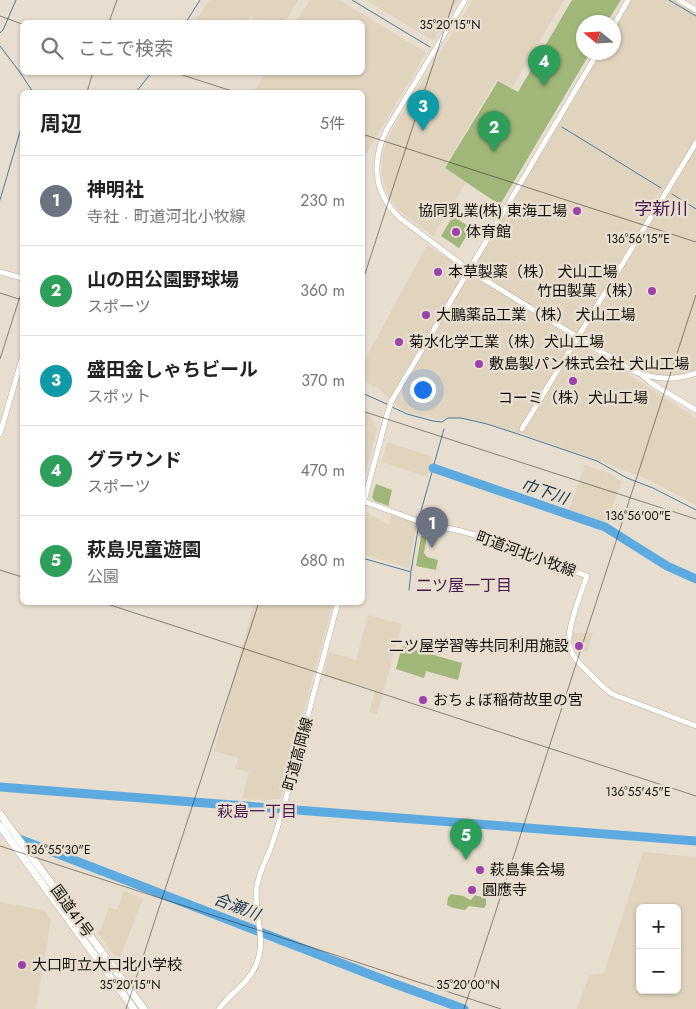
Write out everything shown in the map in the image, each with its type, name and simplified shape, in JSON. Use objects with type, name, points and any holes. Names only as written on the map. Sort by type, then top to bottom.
[{"type":"highway","name":"国道41号","points":[[0,814],[144,1009]]},
{"type":"highway","name":"国道41号","points":[[0,826],[134,1009]]},
{"type":"street","points":[[465,0],[387,130],[379,147],[376,165],[380,189],[386,201],[392,210],[412,227],[469,270],[696,410]]},
{"type":"street","points":[[620,15],[628,0]]},
{"type":"street","points":[[679,0],[696,10]]},
{"type":"street","points":[[365,494],[390,405],[593,60]]},
{"type":"street","points":[[522,429],[696,144]]},
{"type":"street","points":[[0,272],[20,277]]},
{"type":"street","points":[[0,434],[20,365]]},
{"type":"street","points":[[639,374],[669,379],[696,373]]},
{"type":"street","name":"町道河北小牧線","points":[[365,502],[426,524],[488,540],[587,576],[576,606],[569,635],[570,648],[577,661],[601,686],[612,694],[696,726]]},
{"type":"street","name":"町道高岡線","points":[[219,1009],[246,982],[258,960],[261,941],[256,908],[256,886],[274,840],[282,813],[337,605]]},
{"type":"shaded area","points":[[210,0],[298,0],[286,20],[256,20],[250,16],[248,20],[195,20]]},
{"type":"shaded area","points":[[310,0],[339,0],[425,52],[425,55],[365,156],[365,90],[254,90],[265,75],[365,75],[365,20],[297,20]]},
{"type":"shaded area","points":[[366,0],[458,0],[434,40],[432,40]]},
{"type":"shaded area","points":[[473,0],[564,0],[512,88],[497,79],[444,168],[466,183],[433,236],[398,210],[390,198],[384,185],[382,173],[384,148],[390,133]]},
{"type":"shaded area","points":[[628,0],[679,0],[696,10],[696,373],[679,378],[639,374],[469,270],[594,60],[621,60],[620,15]]},
{"type":"shaded area","points":[[427,245],[696,418],[696,505],[650,480],[523,434],[468,419],[449,417],[442,420],[400,409],[378,388],[365,382],[365,359]]},
{"type":"shaded area","points":[[365,407],[377,428],[365,477]]},
{"type":"shaded area","points":[[387,442],[433,457],[427,477],[382,462]]},
{"type":"shaded area","points":[[585,465],[608,473],[622,482],[606,522],[569,510]]},
{"type":"shaded area","points":[[367,512],[389,525],[392,513],[417,522],[409,568],[365,556],[365,521]]},
{"type":"shaded area","points":[[253,605],[332,605],[280,799],[242,799],[249,772],[235,769],[238,758],[214,751]]},
{"type":"shaded area","points":[[368,615],[402,624],[377,715],[369,713],[375,690],[323,676],[329,652],[356,660]]},
{"type":"shaded area","points":[[573,633],[593,633],[587,652],[572,647]]},
{"type":"shaded area","points":[[643,852],[696,857],[696,1009],[577,1009],[589,975],[604,973]]},
{"type":"shaded area","points":[[124,891],[143,899],[118,961],[98,933],[109,907],[117,910]]},
{"type":"shaded area","name":"大口町立大口北小学校","points":[[0,902],[44,910],[51,920],[36,1009],[0,1009]]},
{"type":"green space","points":[[572,0],[621,0],[611,15],[576,15],[576,60],[586,60],[500,205],[445,168],[498,81],[518,92]]},
{"type":"green space","name":"体育館","points":[[453,216],[471,228],[459,248],[441,236]]},
{"type":"green space","points":[[376,484],[392,490],[389,506],[375,501],[372,497]]},
{"type":"green space","points":[[421,536],[427,536],[424,553],[427,557],[438,560],[436,570],[416,566]]},
{"type":"green space","points":[[402,646],[462,663],[458,680],[426,671],[424,678],[396,669]]},
{"type":"green space","points":[[451,894],[463,896],[471,900],[475,895],[486,897],[486,905],[484,908],[469,906],[465,910],[453,908],[447,905],[448,897]]},
{"type":"waterway","points":[[0,33],[16,0]]},
{"type":"waterway","points":[[187,20],[200,0]]},
{"type":"waterway","points":[[352,0],[430,47]]},
{"type":"waterway","points":[[669,0],[696,16]]},
{"type":"waterway","points":[[0,46],[20,72]]},
{"type":"waterway","points":[[22,75],[32,90]]},
{"type":"waterway","points":[[138,90],[150,75]]},
{"type":"waterway","points":[[562,127],[661,188]]},
{"type":"waterway","points":[[0,200],[20,132]]},
{"type":"waterway","points":[[672,194],[696,209]]},
{"type":"waterway","points":[[365,394],[389,405]]},
{"type":"waterway","points":[[392,407],[407,414],[433,421],[442,422],[448,418],[461,418],[518,434],[597,461],[627,478],[653,488],[696,510]]},
{"type":"waterway","points":[[434,464],[444,429]]},
{"type":"waterway","name":"巾下川","points":[[433,468],[605,527],[667,566],[696,579]]},
{"type":"waterway","points":[[419,518],[432,472]]},
{"type":"waterway","points":[[411,571],[419,524]]},
{"type":"waterway","points":[[365,559],[411,572],[409,590]]},
{"type":"waterway","points":[[0,787],[696,841]]},
{"type":"waterway","name":"合瀬川","points":[[14,837],[464,1009]]},
{"type":"place","name":"グラウンド","points":[[544,86]]},
{"type":"place","name":"盛田金しゃちビール","points":[[423,131]]},
{"type":"place","name":"山の田公園野球場","points":[[494,152]]},
{"type":"place","name":"協同乳業(株) 東海工場","points":[[577,211]]},
{"type":"place","name":"体育館","points":[[456,232]]},
{"type":"place","name":"本草製薬（株） 犬山工場","points":[[438,272]]},
{"type":"place","name":"竹田製菓（株）","points":[[652,291]]},
{"type":"place","name":"大鵬薬品工業（株） 犬山工場","points":[[426,315]]},
{"type":"place","name":"菊水化学工業（株）犬山工場","points":[[399,342]]},
{"type":"place","name":"敷島製パン株式会社 犬山工場","points":[[479,364]]},
{"type":"place","name":"コーミ（株）犬山工場","points":[[573,381]]},
{"type":"place","name":"神明社","points":[[432,548]]},
{"type":"place","name":"二ツ屋学習等共同利用施設","points":[[579,646]]},
{"type":"place","name":"おちょぼ稲荷故里の宮","points":[[423,700]]},
{"type":"place","name":"萩島児童遊園","points":[[466,860]]},
{"type":"place","name":"萩島集会場","points":[[480,870]]},
{"type":"place","name":"圓應寺","points":[[472,890]]},
{"type":"place","name":"大口町立大口北小学校","points":[[22,965]]},
{"type":"district","name":"字新川","points":[[661,209]]},
{"type":"district","name":"二ツ屋一丁目","points":[[464,585]]},
{"type":"district","name":"萩島一丁目","points":[[257,811]]}]
